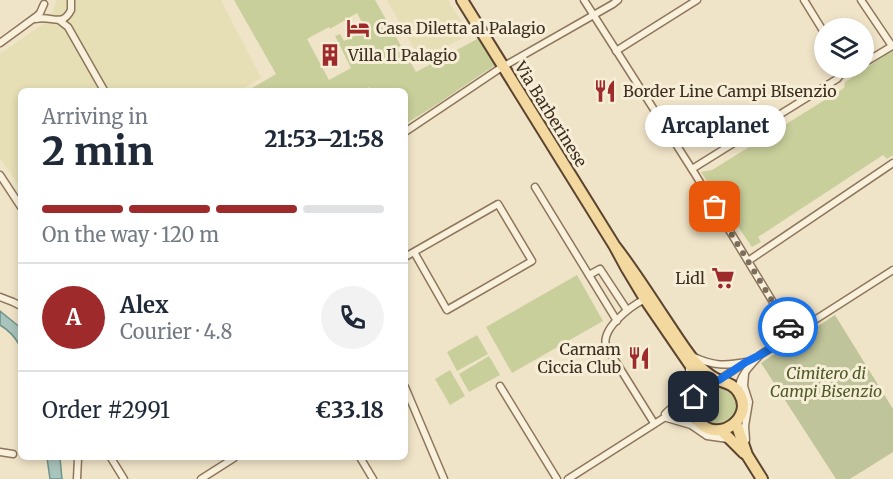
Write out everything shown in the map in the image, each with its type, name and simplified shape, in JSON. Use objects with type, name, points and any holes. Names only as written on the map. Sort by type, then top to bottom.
[{"type":"main road","name":"Via Barberinese","points":[[462,0],[614,244],[645,299],[684,352],[700,367],[719,380],[731,384],[738,391]]},
{"type":"main road","name":"Via Barberinese","points":[[614,244],[631,267],[697,375],[699,383],[693,406],[697,419]]},
{"type":"main road","points":[[696,394],[706,384],[719,380]]},
{"type":"main road","points":[[697,419],[709,429],[721,430],[736,423],[743,406],[738,391]]},
{"type":"main road","points":[[736,423],[747,455],[762,479]]},
{"type":"main road","points":[[721,430],[747,455]]},
{"type":"street","points":[[68,27],[71,0]]},
{"type":"street","points":[[584,0],[692,169],[793,335]]},
{"type":"street","points":[[408,130],[504,66],[618,0]]},
{"type":"street","points":[[616,51],[697,0]]},
{"type":"street","points":[[804,0],[815,18]]},
{"type":"street","points":[[861,0],[873,18]]},
{"type":"street","points":[[45,1],[45,11],[68,27],[103,88]]},
{"type":"street","points":[[0,43],[40,13],[45,1]]},
{"type":"street","points":[[30,22],[41,18],[55,19],[68,16]]},
{"type":"street","points":[[874,20],[891,46],[874,57]]},
{"type":"street","points":[[692,169],[838,78]]},
{"type":"street","points":[[748,261],[893,163]]},
{"type":"street","points":[[0,175],[18,202]]},
{"type":"street","points":[[535,187],[617,321]]},
{"type":"street","points":[[408,255],[498,204],[532,261],[447,310],[414,252]]},
{"type":"street","points":[[589,275],[600,269],[627,310]]},
{"type":"street","points":[[719,380],[893,270]]},
{"type":"street","points":[[0,297],[18,305]]},
{"type":"street","points":[[645,299],[627,310],[606,336],[604,343],[654,423]]},
{"type":"street","points":[[684,352],[713,364],[727,365],[746,362]]},
{"type":"street","points":[[664,418],[670,409],[688,395],[691,389],[691,375],[684,352]]},
{"type":"street","points":[[738,391],[745,370],[760,355]]},
{"type":"street","points":[[745,370],[744,386],[749,402],[745,429],[747,455]]},
{"type":"street","points":[[500,386],[556,479]]},
{"type":"street","points":[[408,394],[444,479]]},
{"type":"street","points":[[568,479],[681,407],[696,394]]},
{"type":"street","points":[[664,418],[697,419]]},
{"type":"street","points":[[664,418],[691,425],[707,436],[731,440]]},
{"type":"street","points":[[0,452],[13,454]]},
{"type":"street","points":[[77,479],[78,460]]},
{"type":"street","points":[[112,460],[124,479]]},
{"type":"street","points":[[201,479],[231,460]]},
{"type":"street","points":[[362,460],[373,479]]},
{"type":"shaded area","points":[[57,0],[221,0],[261,78],[243,88],[18,88],[18,185],[0,158],[0,54],[50,19]]},
{"type":"shaded area","points":[[387,0],[448,0],[469,34],[421,61]]},
{"type":"green space","points":[[234,0],[375,0],[416,72],[479,38],[496,65],[408,122],[408,88],[252,88],[276,74]],"holes":[[[357,13],[366,30],[344,41],[340,34],[335,36],[351,68],[329,80],[307,39]]]},
{"type":"green space","points":[[893,50],[893,155],[887,159],[883,155],[758,237],[761,242],[752,247],[701,172],[712,170],[844,88],[845,82],[851,78],[874,78],[874,63]]},
{"type":"green space","points":[[577,275],[603,321],[512,373],[486,327]]},
{"type":"green space","name":"Cimitero di Campi Bisenzio","points":[[835,315],[893,409],[893,452],[850,479],[836,479],[761,363]]},
{"type":"green space","points":[[477,335],[488,354],[457,371],[447,352]]},
{"type":"green space","points":[[489,356],[500,375],[469,392],[459,374]]},
{"type":"green space","points":[[450,370],[465,396],[450,405],[435,379]]},
{"type":"green space","points":[[718,385],[726,386],[732,391],[737,397],[737,413],[732,419],[726,424],[718,425],[710,424],[704,419],[699,413],[698,405],[699,397],[704,391],[710,386]]},
{"type":"water","points":[[0,311],[18,326],[18,343],[7,330],[0,325]]},
{"type":"water","points":[[47,460],[60,460],[62,479],[50,479]]},
{"type":"way so far","points":[[715,207],[788,327]]},
{"type":"place","name":"Casa Diletta al Palagio","points":[[358,28]]},
{"type":"place","name":"Villa Il Palagio","points":[[330,55]]},
{"type":"place","name":"Border Line Campi BIsenzio","points":[[605,91]]},
{"type":"place","name":"Arcaplanet","points":[[715,207]]},
{"type":"place","name":"Lidl","points":[[723,278]]},
{"type":"place","name":"Carnam Ciccia Club","points":[[639,358]]},
{"type":"route","points":[[694,397],[701,387],[719,380],[793,335],[788,327]]}]
